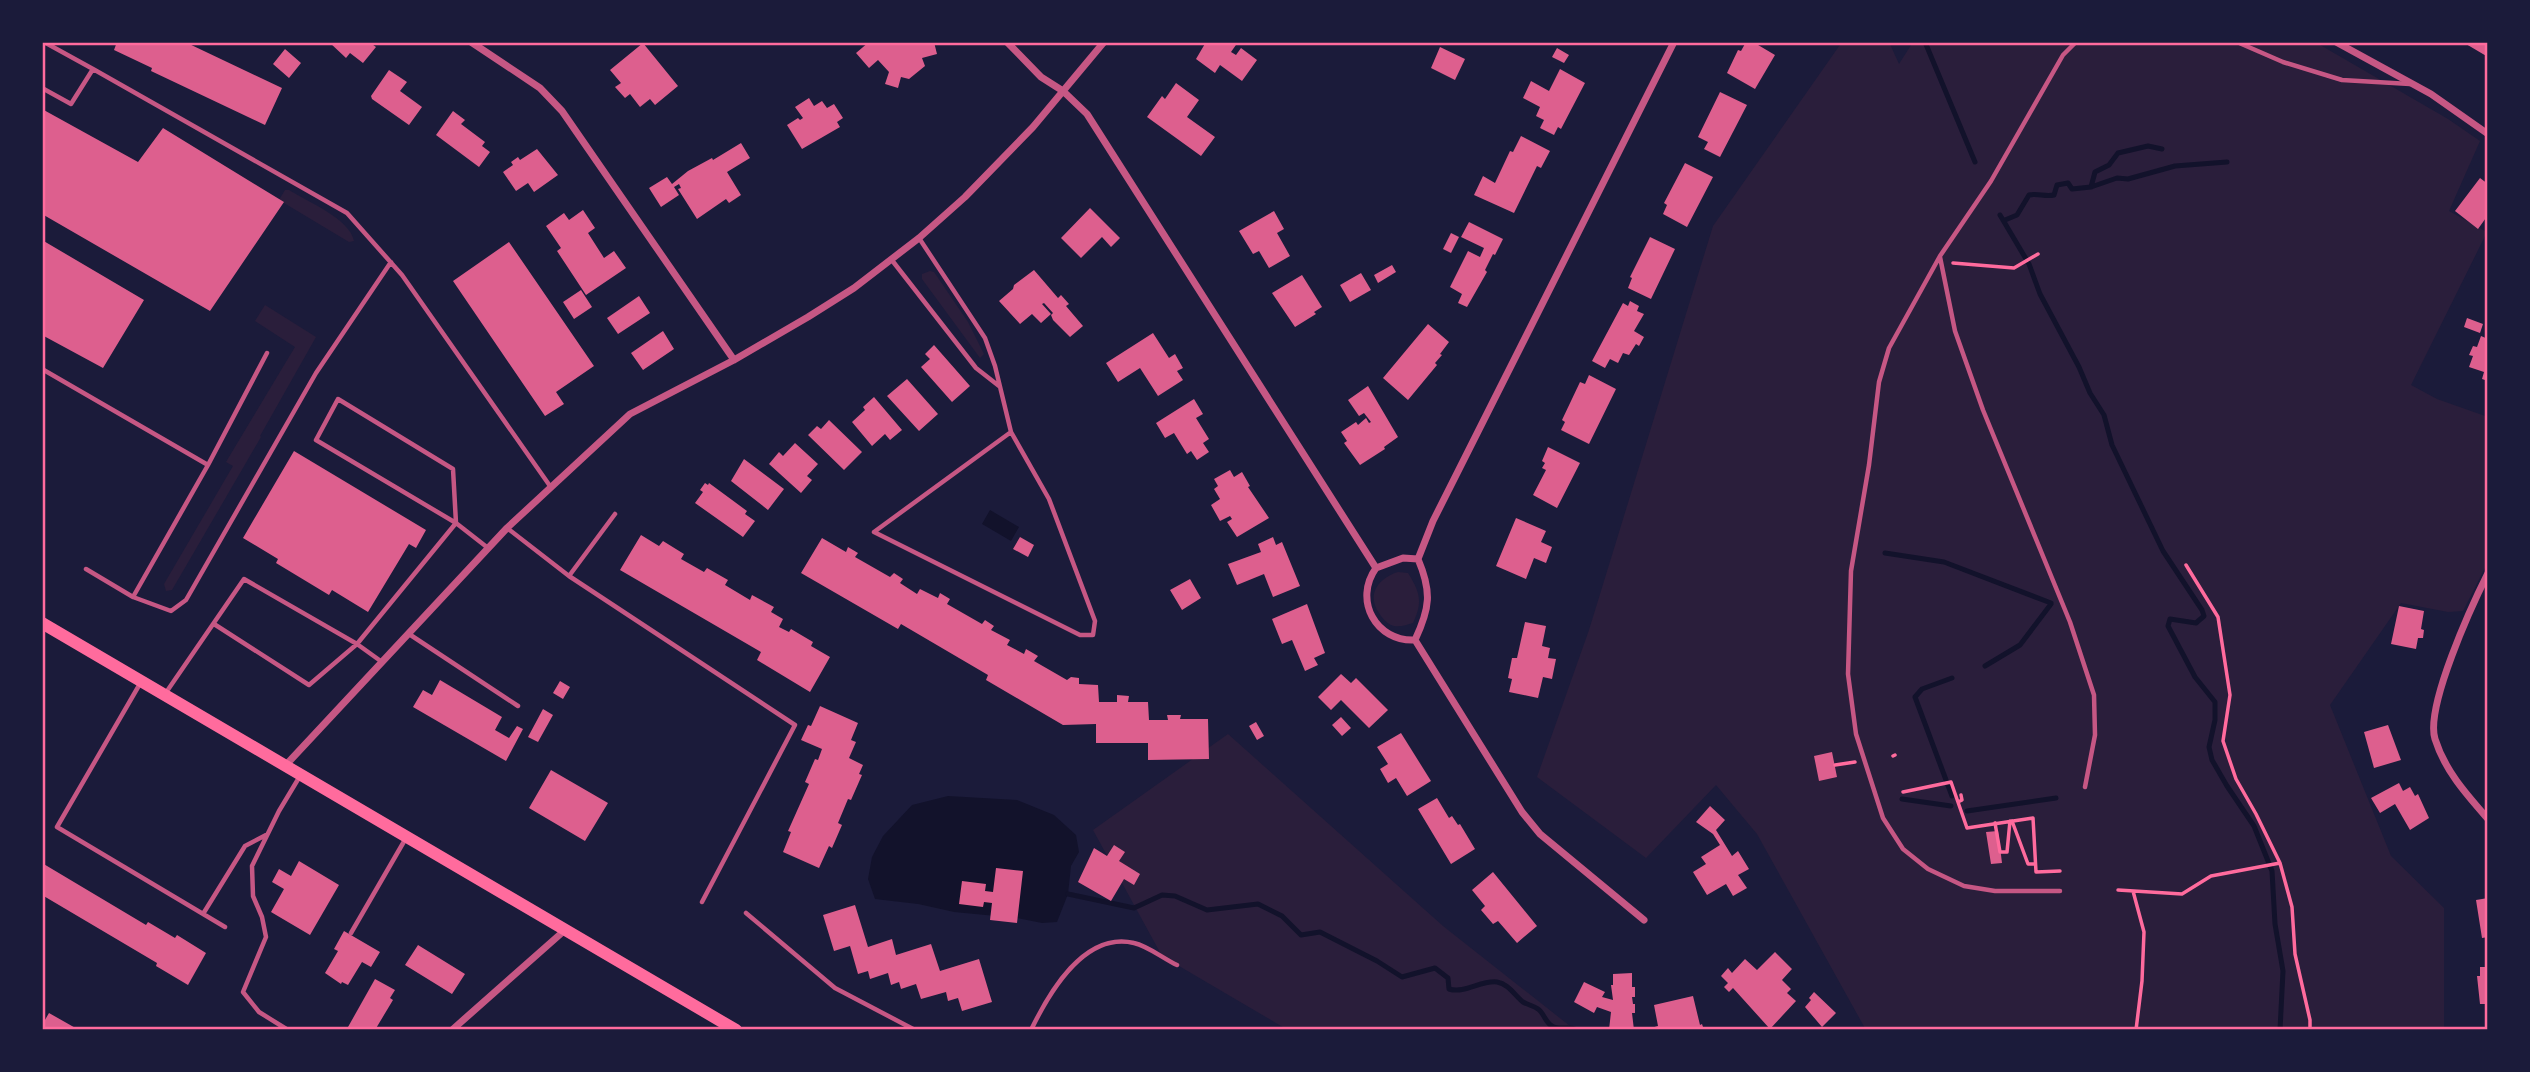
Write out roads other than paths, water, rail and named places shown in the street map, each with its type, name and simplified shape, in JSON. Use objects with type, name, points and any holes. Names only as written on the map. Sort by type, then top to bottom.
[{"type":"main road","points":[[42,623],[736,1030]]},
{"type":"street","points":[[471,42],[540,88],[562,111],[734,360]]},
{"type":"street","points":[[1007,42],[1041,76],[1063,91],[1087,114],[1376,568]]},
{"type":"street","points":[[285,766],[507,528],[629,414],[734,360],[847,293],[919,238],[965,197],[1033,127],[1104,42]]},
{"type":"street","points":[[1415,640],[1427,615],[1427,582],[1418,559],[1438,512],[1674,42]]},
{"type":"street","points":[[2336,42],[2431,94],[2488,134]]},
{"type":"street","points":[[1415,640],[1399,639],[1390,635],[1374,621],[1365,595],[1366,584],[1376,568],[1402,558],[1418,559]]},
{"type":"street","points":[[2488,573],[2471,610],[2432,718],[2434,737],[2442,757],[2458,785],[2488,819]]},
{"type":"street","points":[[1415,640],[1517,803],[1540,834],[1644,920]]},
{"type":"street","points":[[452,1030],[565,930]]},
{"type":"lane","points":[[44,42],[347,213],[391,262],[550,486]]},
{"type":"lane","points":[[2060,891],[1964,886],[1928,869],[1903,849],[1883,818],[1856,734],[1848,674],[1851,571],[1869,465],[1879,382],[1889,348],[1940,256],[1993,178],[2063,55],[2076,42]]},
{"type":"lane","points":[[2236,42],[2283,62],[2342,79],[2411,84]]},
{"type":"lane","points":[[42,88],[71,104],[93,69]]},
{"type":"lane","points":[[919,238],[985,338],[1011,432],[1049,499],[1095,621],[1093,635],[1080,635],[874,532],[1011,432]]},
{"type":"lane","points":[[1940,256],[1955,331],[1983,410],[2070,622],[2094,695],[2095,735],[2085,787]]},
{"type":"lane","points":[[891,259],[976,368],[1000,387]]},
{"type":"lane","points":[[86,569],[133,597],[170,611],[186,600],[316,373],[391,262]]},
{"type":"lane","points":[[133,597],[208,465],[267,353]]},
{"type":"lane","points":[[42,369],[208,465]]},
{"type":"lane","points":[[214,624],[309,685],[357,644],[456,523],[453,469],[338,399],[316,440],[456,523],[488,548]]},
{"type":"lane","points":[[569,576],[615,514]]},
{"type":"lane","points":[[507,528],[569,576],[795,725],[702,902]]},
{"type":"lane","points":[[164,695],[244,579],[357,644],[382,662]]},
{"type":"lane","points":[[408,634],[517,706]]},
{"type":"lane","points":[[141,682],[57,827],[225,927]]},
{"type":"lane","points":[[288,1030],[259,1012],[243,992],[266,937],[253,895],[252,866],[301,775]]},
{"type":"lane","points":[[202,914],[245,846],[268,834]]},
{"type":"lane","points":[[351,933],[407,838]]},
{"type":"lane","points":[[746,913],[835,988],[915,1030]]},
{"type":"lane","points":[[1031,1030],[1055,989],[1075,963],[1103,943],[1134,943],[1177,965]]},
{"type":"waterway","points":[[1925,42],[1975,162]]},
{"type":"waterway","points":[[2091,187],[2095,172],[2109,165],[2118,153],[2148,146],[2162,149]]},
{"type":"waterway","points":[[2005,220],[2017,215],[2029,195],[2054,195],[2057,185],[2068,183],[2072,189],[2091,187],[2117,178],[2128,179],[2175,166],[2227,162]]},
{"type":"waterway","points":[[2000,215],[2029,264],[2040,294],[2104,415],[2112,445],[2163,551],[2202,610],[2204,616],[2196,623],[2170,619],[2168,626],[2195,677],[2215,702],[2215,720],[2209,747],[2212,760],[2254,826],[2272,871],[2275,924],[2283,971],[2280,1030]]},
{"type":"waterway","points":[[1885,553],[1944,562],[2051,603]]},
{"type":"waterway","points":[[1985,666],[2020,645],[2051,604]]},
{"type":"waterway","points":[[1952,678],[1922,689],[1915,697],[1952,796]]},
{"type":"waterway","points":[[1967,811],[2056,798]]},
{"type":"waterway","points":[[1902,799],[1951,806]]},
{"type":"waterway","points":[[1068,894],[1134,908],[1162,895],[1175,896],[1207,910],[1258,904],[1282,916],[1301,935],[1320,932],[1402,977],[1435,968],[1448,978],[1449,989],[1461,990],[1491,982],[1501,983],[1523,1002],[1540,1011],[1552,1026],[1577,1030]]}]
